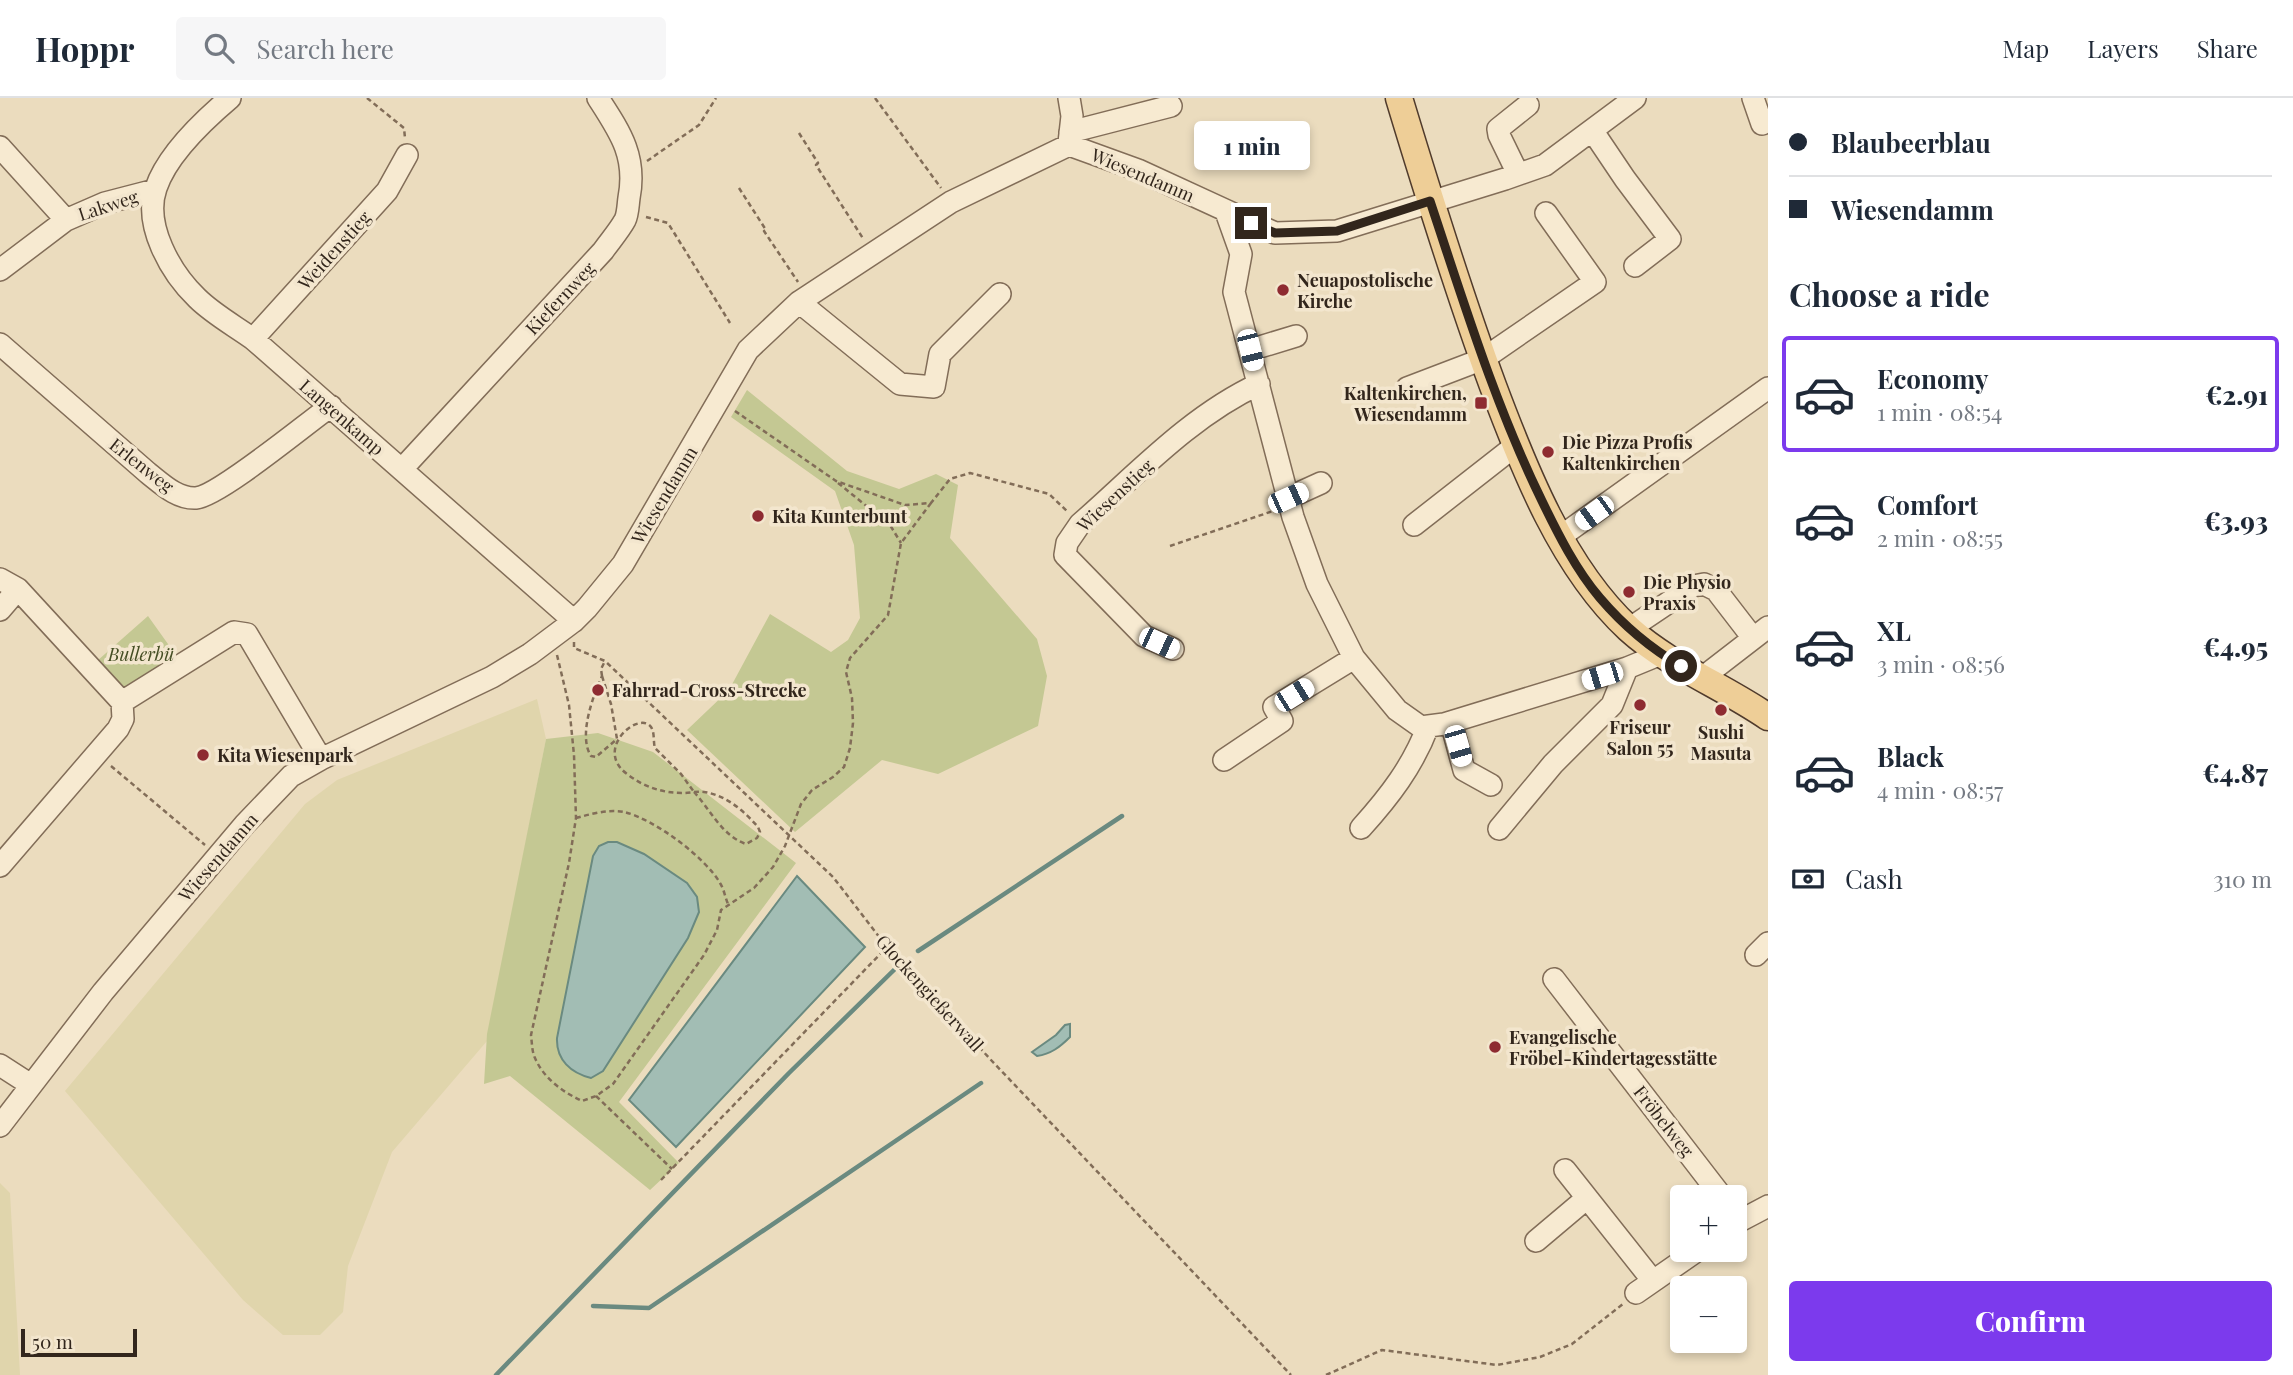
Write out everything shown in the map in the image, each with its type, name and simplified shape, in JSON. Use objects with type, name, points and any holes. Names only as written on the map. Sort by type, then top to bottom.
[{"type":"main road","points":[[1399,98],[1483,359],[1516,446],[1560,537],[1598,596],[1629,629],[1661,654],[1759,711],[1768,731]]},
{"type":"street","name":"Kiefernweg","points":[[402,470],[603,251],[626,218],[632,171],[630,157],[613,121],[598,98]]},
{"type":"street","points":[[1069,98],[1072,116],[1070,139],[1171,106]]},
{"type":"street","name":"Wiesendamm","points":[[0,1126],[103,992],[218,856],[291,776],[492,677],[530,654],[573,621],[587,608],[622,564],[748,350],[804,299],[951,202],[1070,139],[1275,233],[1337,231],[1545,164],[1635,98]]},
{"type":"street","points":[[1753,98],[1762,124]]},
{"type":"street","name":"Lakweg","points":[[0,270],[66,220],[105,203],[155,190],[165,168],[220,101]]},
{"type":"street","points":[[1518,174],[1497,129],[1528,105]]},
{"type":"street","points":[[1592,130],[1670,239],[1635,266]]},
{"type":"street","points":[[0,147],[66,220]]},
{"type":"street","name":"Weidenstieg","points":[[253,339],[387,191],[407,155]]},
{"type":"street","name":"Langenkamp","points":[[155,190],[153,211],[158,241],[175,273],[198,299],[253,339],[573,621]]},
{"type":"street","points":[[1226,212],[1241,254],[1234,292],[1289,502],[1317,584],[1354,658],[1397,710],[1421,727],[1451,722],[1627,668],[1661,654]]},
{"type":"street","points":[[1407,388],[1483,359],[1595,282],[1546,213]]},
{"type":"street","points":[[1241,254],[1275,233]]},
{"type":"street","points":[[804,299],[900,384],[934,387],[940,354],[1000,294]]},
{"type":"street","points":[[1250,350],[1296,336]]},
{"type":"street","name":"Erlenweg","points":[[0,344],[148,473],[173,492],[197,498],[224,486],[331,406]]},
{"type":"street","name":"Wiesenstieg","points":[[1173,649],[1144,636],[1065,555],[1067,543],[1080,524],[1198,420],[1234,396],[1259,384]]},
{"type":"street","points":[[1560,537],[1768,388]]},
{"type":"street","points":[[1414,525],[1516,446]]},
{"type":"street","points":[[1289,502],[1321,484]]},
{"type":"street","points":[[0,610],[9,584],[122,702],[123,719],[118,729],[0,866]]},
{"type":"street","points":[[1629,629],[1693,586],[1704,584],[1716,590],[1760,632],[1702,678]]},
{"type":"street","points":[[122,702],[234,632],[247,634],[321,759]]},
{"type":"street","points":[[1224,760],[1282,721],[1274,707],[1354,658]]},
{"type":"street","points":[[1499,829],[1553,764],[1612,705],[1627,668]]},
{"type":"street","points":[[1451,722],[1464,770],[1491,785]]},
{"type":"street","points":[[1361,828],[1403,776],[1414,759],[1428,726]]},
{"type":"street","name":"Fröbelweg","points":[[1554,979],[1713,1185]]},
{"type":"street","points":[[0,1065],[31,1086]]},
{"type":"street","points":[[1565,1170],[1587,1198],[1644,1287],[1680,1262]]},
{"type":"street","points":[[1536,1241],[1587,1198]]},
{"type":"street","points":[[1747,1216],[1768,1206]]},
{"type":"path","points":[[367,98],[404,128],[407,155]]},
{"type":"path","points":[[632,171],[699,125],[716,98]]},
{"type":"path","points":[[876,98],[951,202]]},
{"type":"path","points":[[799,133],[818,163],[816,165],[873,254]]},
{"type":"path","points":[[739,188],[804,299]]},
{"type":"path","points":[[626,218],[645,216],[668,223],[730,323]]},
{"type":"path","points":[[720,399],[836,481],[890,525],[901,542]]},
{"type":"path","points":[[549,640],[561,667],[569,705],[576,818],[569,863],[531,1035],[535,1058],[547,1076],[565,1093],[582,1101],[596,1096],[613,1084],[689,977],[717,930],[720,910],[754,888],[773,867],[801,804],[812,790],[844,767],[853,723],[852,698],[846,672],[850,658],[888,615],[901,542],[950,479],[970,472],[1049,494],[1080,524]]},
{"type":"path","points":[[836,481],[905,505],[931,503]]},
{"type":"path","points":[[1170,546],[1289,502]]},
{"type":"path","name":"Glockengießerwall","points":[[573,621],[574,648],[605,661],[833,877],[887,947],[1291,1375]]},
{"type":"path","points":[[602,676],[593,694],[587,724],[588,752],[591,756],[596,757],[617,739],[637,723],[647,723],[653,732],[654,748],[681,774],[694,792],[706,804],[722,826],[739,842],[746,844],[757,838],[760,832],[758,827],[731,802],[706,792],[694,792],[681,793],[653,789],[631,777],[618,764],[615,747],[617,739],[611,704],[601,670],[605,661]]},
{"type":"path","points":[[96,754],[218,856]]},
{"type":"path","points":[[576,818],[598,812],[624,812],[655,825],[702,862],[721,884],[727,904]]},
{"type":"path","points":[[661,1180],[887,947]]},
{"type":"path","points":[[596,1096],[672,1169]]},
{"type":"path","points":[[1326,1375],[1382,1350],[1497,1364],[1540,1357],[1572,1344],[1644,1287]]},
{"type":"shaded area","points":[[537,699],[546,739],[487,1041],[392,1152],[348,1266],[343,1312],[320,1335],[283,1335],[243,1300],[65,1091],[305,804],[337,780]]},
{"type":"shaded area","points":[[0,1183],[10,1193],[20,1375],[0,1375]]},
{"type":"green space","points":[[747,390],[847,471],[899,489],[936,474],[958,485],[950,538],[1037,639],[1047,676],[1038,726],[938,774],[882,760],[795,832],[687,730],[729,690],[770,614],[831,652],[848,640],[860,618],[854,545],[835,491],[731,417]]},
{"type":"green space","name":"Bullerbü","points":[[148,616],[178,658],[124,693],[97,661]]},
{"type":"green space","points":[[598,733],[653,752],[796,863],[619,1102],[679,1163],[650,1190],[510,1076],[484,1084],[487,1034],[546,739]],"holes":[[[699,912],[688,938],[603,1071],[591,1078]]]},
{"type":"water","points":[[617,842],[644,854],[687,883],[697,897],[699,912],[688,938],[603,1071],[591,1078],[577,1073],[566,1064],[559,1053],[557,1038],[593,856],[599,846]]},
{"type":"water","points":[[797,876],[865,947],[676,1147],[629,1100]]},
{"type":"water","points":[[1070,1024],[1070,1037],[1059,1047],[1037,1056],[1032,1052],[1065,1025]]},
{"type":"waterway","points":[[918,951],[1122,816]]},
{"type":"waterway","points":[[496,1375],[789,1073],[896,968]]},
{"type":"waterway","points":[[593,1306],[649,1308],[981,1083]]},
{"type":"place","name":"Neuapostolische Kirche","points":[[1283,290]]},
{"type":"place","name":"Kaltenkirchen, Wiesendamm","points":[[1481,403]]},
{"type":"place","name":"Die Pizza Profis Kaltenkirchen","points":[[1548,452]]},
{"type":"place","name":"Kita Kunterbunt","points":[[758,516]]},
{"type":"place","name":"Die Physio Praxis","points":[[1629,592]]},
{"type":"place","name":"Fahrrad-Cross-Strecke","points":[[598,690]]},
{"type":"place","name":"Friseur Salon 55","points":[[1640,705]]},
{"type":"place","name":"Sushi Masuta","points":[[1721,710]]},
{"type":"place","name":"Kita Wiesenpark","points":[[203,755]]},
{"type":"place","name":"Evangelische Fröbel-Kindertagesstätte","points":[[1495,1047]]},
{"type":"route","points":[[1251,223],[1275,233],[1337,231],[1430,201],[1473,332],[1516,446],[1560,537],[1598,596],[1629,629],[1681,666]]}]
